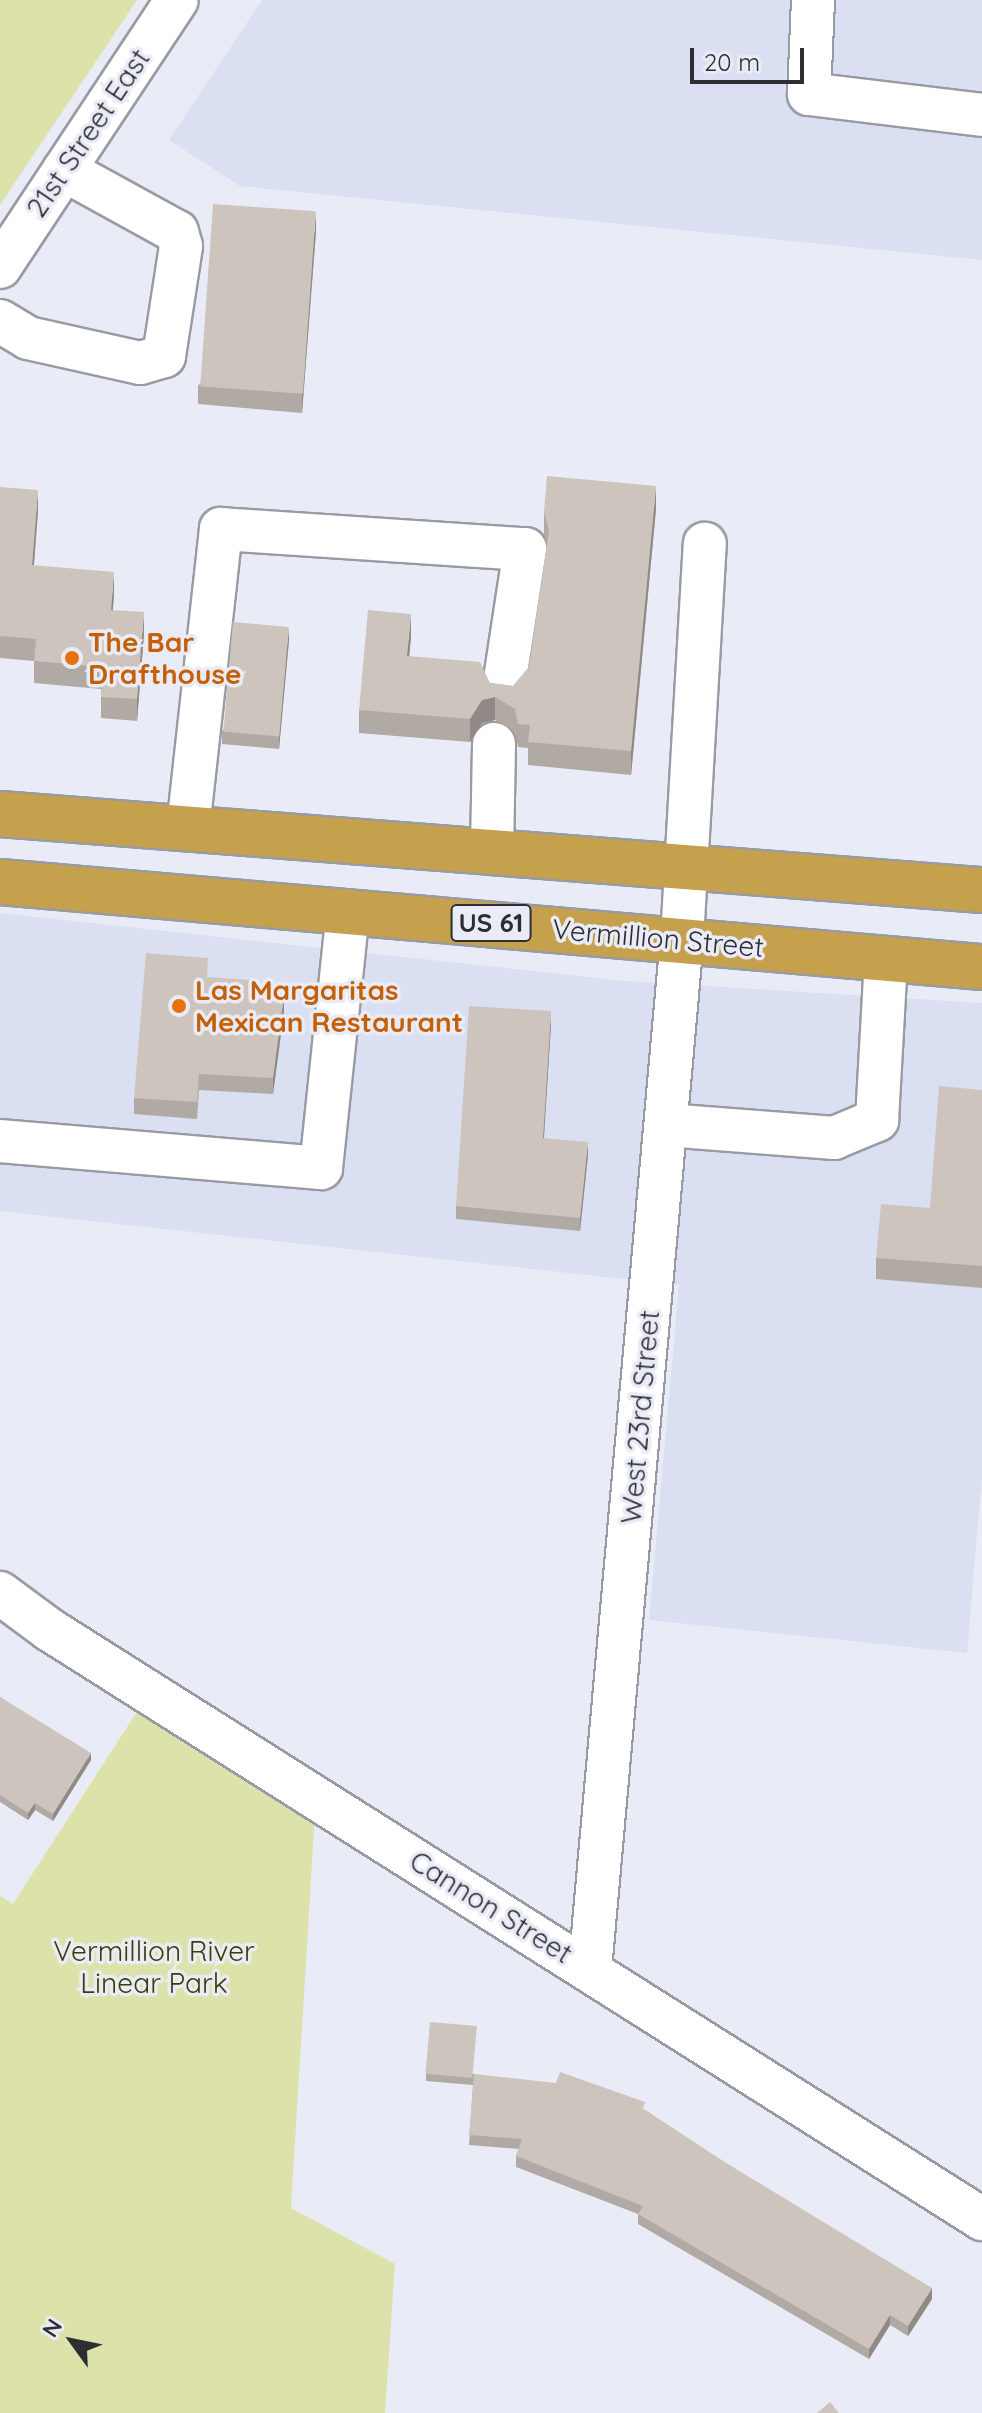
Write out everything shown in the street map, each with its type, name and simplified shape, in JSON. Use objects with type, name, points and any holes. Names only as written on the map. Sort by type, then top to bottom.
[{"type":"highway","points":[[0,814],[686,864],[982,890]]},
{"type":"highway","name":"Vermillion Street","points":[[0,882],[982,967]]},
{"type":"street","name":"21st Street East","points":[[0,267],[177,0]]},
{"type":"street","points":[[813,0],[809,94],[982,115]]},
{"type":"street","points":[[0,321],[28,338],[140,363],[164,356],[181,246],[177,232],[64,170]]},
{"type":"street","points":[[188,828],[221,529],[525,549],[504,687]]},
{"type":"street","name":"West 23rd Street","points":[[590,1969],[682,939],[705,544]]},
{"type":"street","points":[[492,850],[494,744]]},
{"type":"street","points":[[0,1141],[321,1168],[348,911]]},
{"type":"street","points":[[666,1125],[834,1138],[877,1120],[886,958]]},
{"type":"street","name":"Cannon Street","points":[[0,1593],[62,1638],[982,2219]]},
{"type":"shaded area","points":[[262,0],[982,0],[982,260],[240,186],[169,140]]},
{"type":"shaded area","points":[[0,913],[624,981],[982,1003],[982,1477],[967,1653],[649,1620],[679,1285],[0,1211]]},
{"type":"green space","points":[[0,0],[137,0],[0,205]]},
{"type":"green space","name":"Vermillion River Linear Park","points":[[149,1693],[316,1797],[291,2208],[395,2264],[385,2413],[0,2413],[0,1896],[13,1904]]},
{"type":"building","points":[[213,204],[316,211],[303,394],[200,387]]},
{"type":"building","points":[[547,476],[656,486],[631,751],[528,742],[530,725],[518,724],[515,709],[495,697],[482,700],[470,719],[359,710],[368,610],[411,614],[407,656],[480,662],[490,683],[513,686],[529,667],[549,530],[544,512]]},
{"type":"building","points":[[0,487],[38,490],[32,565],[114,572],[111,610],[144,612],[137,699],[101,697],[103,667],[34,661],[36,639],[0,636]]},
{"type":"building","points":[[233,622],[289,627],[279,736],[223,732]]},
{"type":"building","points":[[146,953],[208,958],[207,977],[251,980],[252,990],[284,994],[273,1078],[199,1074],[197,1102],[134,1098]]},
{"type":"building","points":[[469,1006],[551,1011],[543,1138],[588,1142],[580,1218],[456,1206]]},
{"type":"building","points":[[939,1086],[982,1090],[982,1266],[876,1258],[881,1204],[930,1208]]},
{"type":"building","points":[[0,1697],[91,1753],[53,1814],[35,1803],[28,1813],[0,1795]]},
{"type":"building","points":[[430,2022],[477,2026],[472,2078],[425,2074]]},
{"type":"building","points":[[560,2072],[645,2102],[643,2109],[723,2161],[932,2288],[908,2326],[890,2315],[869,2349],[638,2214],[643,2206],[516,2156],[522,2139],[469,2135],[474,2074],[556,2083]]},
{"type":"building","points":[[830,2402],[839,2413],[817,2413]]},
{"type":"place","name":"The Bar Drafthouse","points":[[72,658]]},
{"type":"place","name":"Las Margaritas Mexican Restaurant","points":[[179,1006]]}]
